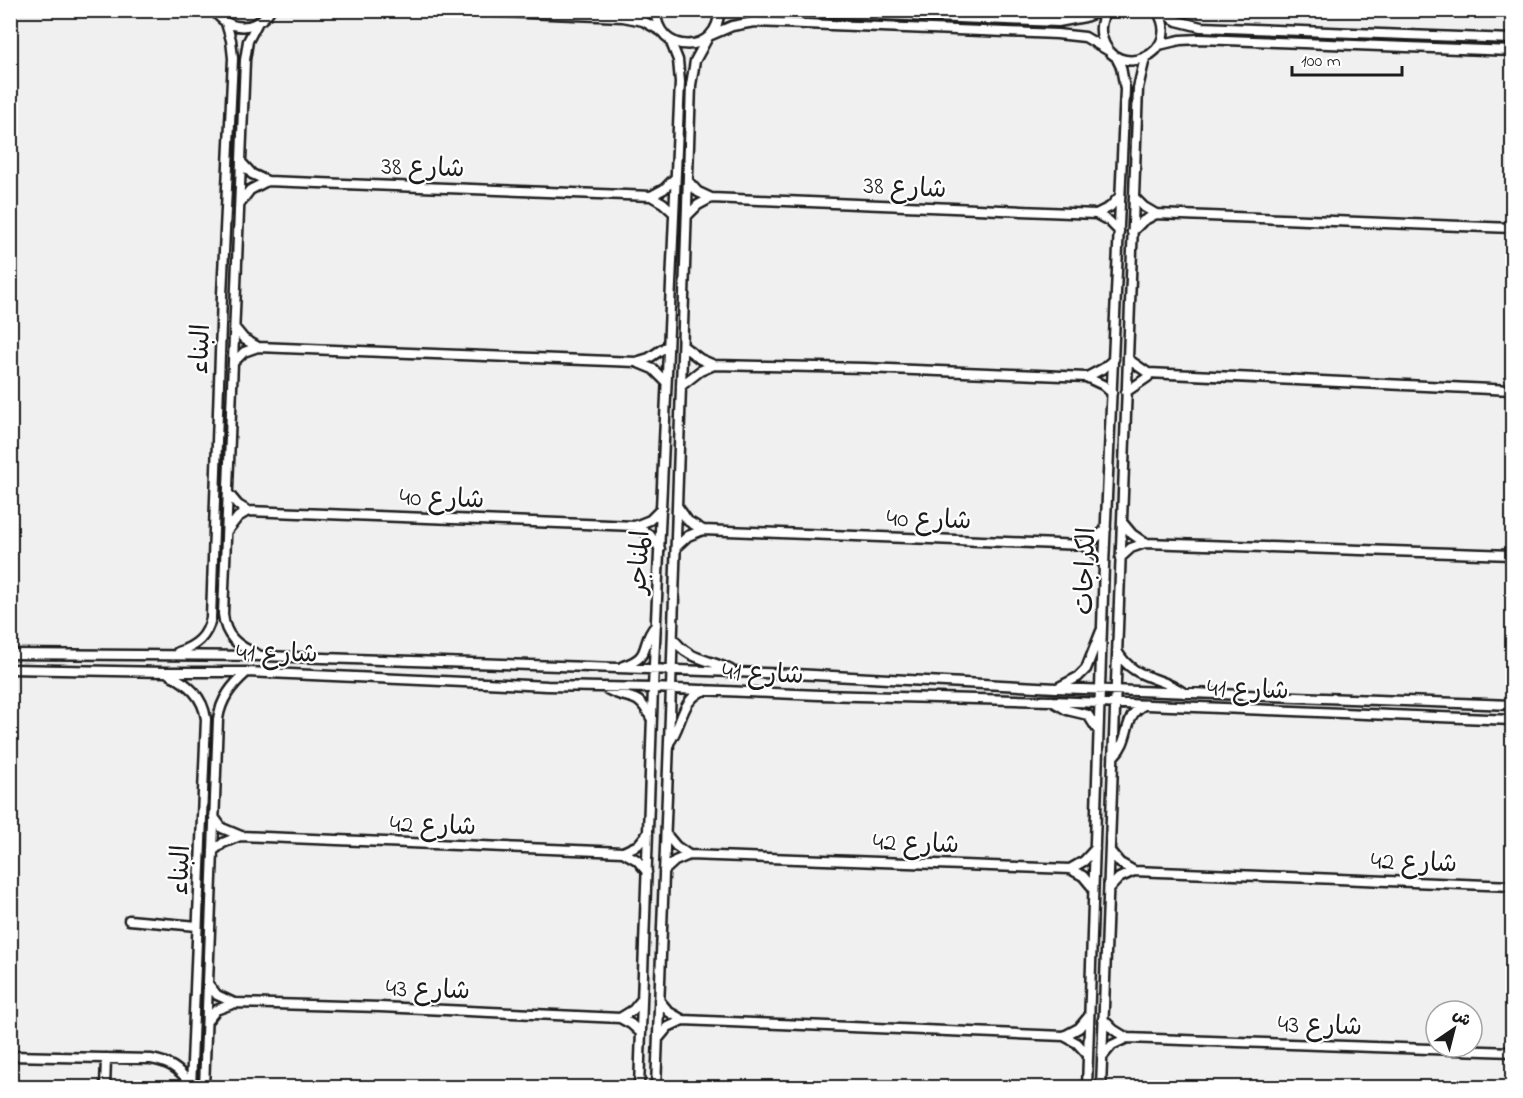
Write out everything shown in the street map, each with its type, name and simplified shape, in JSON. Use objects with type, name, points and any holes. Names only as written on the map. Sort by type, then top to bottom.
[{"type":"street","points":[[214,11],[226,23],[238,27],[257,24],[268,13],[277,10]]},
{"type":"street","points":[[454,10],[623,17],[643,21],[661,31],[670,40],[689,45],[732,26],[754,22],[1058,33],[1085,38],[1116,57],[1135,61],[1153,53],[1160,45],[1163,26],[1157,10]]},
{"type":"street","points":[[656,10],[656,20],[661,31]]},
{"type":"street","name":"المناجر","points":[[656,1088],[672,688],[692,73],[695,61],[717,24],[719,10]]},
{"type":"street","points":[[760,10],[1058,22],[1085,17],[1103,10]]},
{"type":"street","points":[[1107,10],[1101,23],[1101,33],[1103,42],[1109,51]]},
{"type":"street","points":[[1157,10],[1177,21],[1201,27],[1512,39]]},
{"type":"street","name":"البناء","points":[[170,655],[197,644],[205,635],[211,618],[233,58],[226,23]]},
{"type":"street","name":"البناء","points":[[257,24],[248,41],[245,60],[223,614],[230,637],[239,646],[263,656]]},
{"type":"street","points":[[1160,45],[1180,40],[1200,39],[1512,51]]},
{"type":"street","name":"المناجر","points":[[639,1088],[653,688],[680,82],[678,60],[670,40]]},
{"type":"street","name":"الكراجات","points":[[1087,1088],[1104,565],[1125,89],[1121,67],[1116,57]]},
{"type":"street","name":"الكراجات","points":[[1101,1088],[1138,88],[1145,58]]},
{"type":"street","points":[[241,162],[252,174],[267,181]]},
{"type":"street","points":[[651,196],[664,189],[675,178]]},
{"type":"street","points":[[239,205],[250,190],[267,181]]},
{"type":"street","name":"شارع 38","points":[[267,181],[651,196]]},
{"type":"street","points":[[688,181],[698,192],[711,198]]},
{"type":"street","points":[[651,196],[674,213]]},
{"type":"street","points":[[1096,214],[1110,207],[1120,196]]},
{"type":"street","points":[[1134,197],[1156,214],[1512,228]]},
{"type":"street","points":[[687,216],[698,205],[711,198]]},
{"type":"street","name":"شارع 38","points":[[711,198],[1096,214]]},
{"type":"street","points":[[1096,214],[1109,221],[1119,231]]},
{"type":"street","points":[[1132,232],[1143,221],[1156,214]]},
{"type":"street","points":[[234,327],[244,339],[258,347]]},
{"type":"street","points":[[233,363],[244,352],[258,347],[636,362],[649,358],[667,346]]},
{"type":"street","points":[[683,346],[694,356],[714,365],[865,368],[1086,377],[1103,384],[1112,393]]},
{"type":"street","points":[[1086,377],[1099,372],[1114,359]]},
{"type":"street","points":[[1128,359],[1148,373],[1512,390]]},
{"type":"street","points":[[636,362],[653,369],[666,382]]},
{"type":"street","points":[[681,386],[700,371],[714,365]]},
{"type":"street","points":[[1126,392],[1148,377],[1148,373]]},
{"type":"street","points":[[226,531],[233,522],[248,511],[238,506],[228,492]]},
{"type":"street","points":[[678,507],[688,521],[703,530]]},
{"type":"street","points":[[635,526],[650,520],[662,508]]},
{"type":"street","name":"شارع 40","points":[[248,511],[635,526]]},
{"type":"street","points":[[1122,522],[1132,534],[1145,543]]},
{"type":"street","points":[[635,526],[650,535],[660,549]]},
{"type":"street","points":[[1082,545],[1095,539],[1106,529]]},
{"type":"street","points":[[676,548],[688,536],[703,530]]},
{"type":"street","name":"شارع 40","points":[[703,530],[1082,545]]},
{"type":"street","points":[[1120,558],[1131,548],[1145,543],[1512,555]]},
{"type":"street","points":[[1082,545],[1095,553],[1104,565]]},
{"type":"street","points":[[617,668],[642,657],[650,633],[656,625]]},
{"type":"street","points":[[1056,688],[1078,677],[1086,669],[1092,658],[1096,639],[1103,628]]},
{"type":"street","points":[[672,638],[690,656],[734,672]]},
{"type":"street","points":[[1117,651],[1136,672],[1171,684],[1185,693]]},
{"type":"street","name":"شارع 41","points":[[10,654],[263,656],[654,669],[1115,691],[1512,705]]},
{"type":"street","name":"شارع 41","points":[[10,669],[247,672],[547,686],[1116,703],[1511,722]]},
{"type":"street","name":"البناء","points":[[166,672],[191,688],[205,711],[191,1086]]},
{"type":"street","name":"البناء","points":[[204,1088],[219,712],[231,688],[247,672]]},
{"type":"street","points":[[604,687],[639,700],[652,719]]},
{"type":"street","name":"المناجر","points":[[669,743],[676,734],[686,704],[705,690]]},
{"type":"street","points":[[1501,705],[1512,699]]},
{"type":"street","points":[[1052,701],[1067,710],[1088,715],[1099,732]]},
{"type":"street","points":[[1114,756],[1125,742],[1132,714],[1144,705]]},
{"type":"street","points":[[214,817],[222,828],[241,836]]},
{"type":"street","points":[[624,852],[638,845],[648,833]]},
{"type":"street","points":[[666,834],[676,846],[689,855]]},
{"type":"street","name":"شارع 42","points":[[213,851],[223,843],[241,836],[624,852]]},
{"type":"street","points":[[1070,869],[1084,861],[1095,849]]},
{"type":"street","points":[[1110,851],[1120,863],[1134,871]]},
{"type":"street","points":[[624,852],[637,860],[647,872]]},
{"type":"street","points":[[664,871],[675,861],[689,855]]},
{"type":"street","name":"شارع 42","points":[[689,855],[1070,869]]},
{"type":"street","points":[[1070,869],[1083,876],[1094,888]]},
{"type":"street","points":[[1108,890],[1119,878],[1134,871]]},
{"type":"street","name":"شارع 42","points":[[1134,871],[1512,886]]},
{"type":"street","points":[[129,920],[197,926]]},
{"type":"street","points":[[209,985],[217,995],[235,1003]]},
{"type":"street","points":[[641,1033],[620,1018],[633,1010],[642,999]]},
{"type":"street","points":[[659,1000],[669,1012],[683,1020],[1064,1036],[1088,1055]]},
{"type":"street","points":[[208,1020],[222,1007],[235,1003]]},
{"type":"street","name":"شارع 43","points":[[235,1003],[412,1008],[620,1018]]},
{"type":"street","points":[[1064,1036],[1078,1028],[1089,1016]]},
{"type":"street","points":[[1103,1019],[1113,1030],[1127,1038]]},
{"type":"street","points":[[658,1039],[668,1027],[683,1020]]},
{"type":"street","points":[[1102,1058],[1112,1046],[1127,1038]]},
{"type":"street","name":"شارع 43","points":[[1127,1038],[1512,1052]]},
{"type":"street","points":[[10,1056],[151,1059],[174,1066],[184,1074],[191,1086]]},
{"type":"street","points":[[105,1088],[106,1058]]},
{"type":"shaded area","points":[[10,11],[1512,11],[1512,1087],[11,1087]]}]
